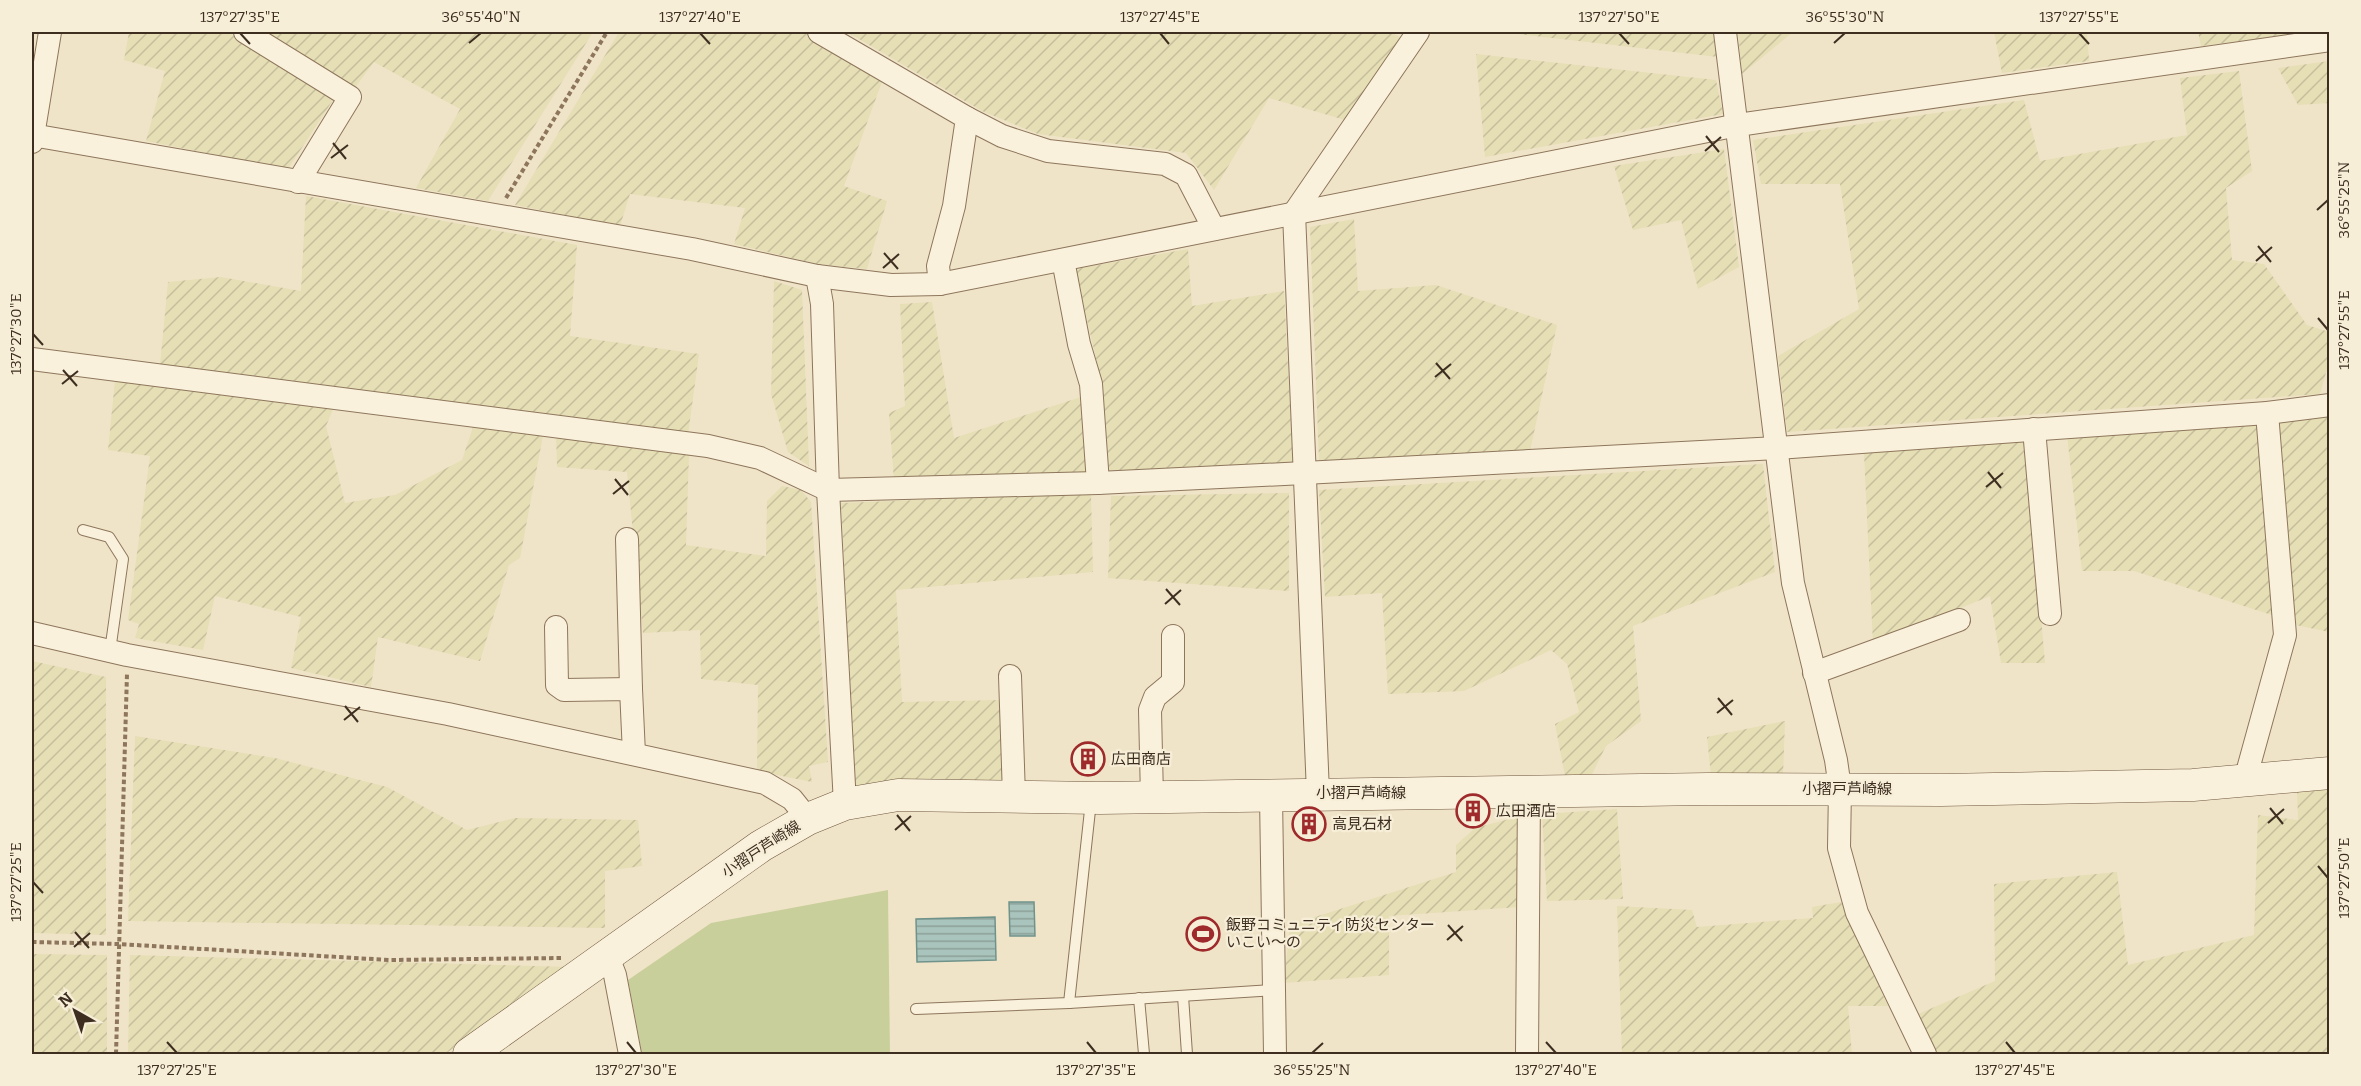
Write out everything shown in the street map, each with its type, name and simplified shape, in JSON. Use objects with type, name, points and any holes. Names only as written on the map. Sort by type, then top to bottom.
[{"type":"main road","name":"小摺戸芦崎線","points":[[470,1054],[761,846],[808,819],[845,804],[898,795],[1152,798],[1840,788],[1953,789],[2193,785],[2330,773]]},
{"type":"street","points":[[245,32],[350,97],[298,182]]},
{"type":"street","points":[[819,32],[1002,136],[1048,151],[1165,164],[1185,175],[1214,229]]},
{"type":"street","points":[[1318,794],[1294,213],[1415,32]]},
{"type":"street","points":[[1725,32],[1793,583],[1840,788],[1839,848],[1857,913],[1925,1054]]},
{"type":"street","points":[[43,41],[32,138],[692,249],[817,276],[891,285],[940,284],[1738,125],[2330,40]]},
{"type":"street","points":[[940,284],[938,266],[954,206],[967,118]]},
{"type":"street","points":[[1063,260],[1079,344],[1091,384],[1098,483]]},
{"type":"street","points":[[817,276],[822,304],[828,490],[845,804]]},
{"type":"street","points":[[32,359],[708,446],[760,458],[828,490],[1098,483],[1777,448],[2267,413],[2330,405]]},
{"type":"street","points":[[2246,780],[2285,635],[2267,413]]},
{"type":"street","points":[[2034,429],[2050,614]]},
{"type":"street","points":[[627,539],[634,754]]},
{"type":"street","points":[[1814,673],[1959,620]]},
{"type":"street","points":[[556,627],[557,685],[564,690],[631,689]]},
{"type":"street","points":[[32,633],[119,653],[448,714],[765,783],[792,799],[808,819]]},
{"type":"street","points":[[1152,798],[1150,710],[1155,697],[1173,682],[1173,636]]},
{"type":"street","points":[[1010,676],[1014,796]]},
{"type":"street","points":[[1527,1054],[1529,793]]},
{"type":"street","points":[[1271,796],[1275,1054]]},
{"type":"street","points":[[608,957],[615,975],[630,1054]]},
{"type":"lane","points":[[83,530],[109,537],[123,559],[119,653]]},
{"type":"lane","points":[[1069,1003],[1092,798]]},
{"type":"lane","points":[[916,1009],[1069,1003],[1274,990]]},
{"type":"lane","points":[[1183,996],[1187,1054]]},
{"type":"lane","points":[[1139,998],[1144,1054]]},
{"type":"path","points":[[494,216],[608,32]]},
{"type":"path","points":[[116,1054],[119,653]]},
{"type":"path","points":[[32,942],[118,944],[389,960],[608,957]]},
{"type":"shaded area","points":[[129,32],[228,32],[335,97],[288,169],[146,141],[165,71],[124,60]]},
{"type":"shaded area","points":[[261,32],[593,32],[488,201],[416,188],[460,109],[374,62],[354,89]]},
{"type":"shaded area","points":[[619,32],[804,32],[883,79],[844,186],[887,201],[867,269],[817,264],[734,244],[745,208],[630,194],[620,226],[515,205]]},
{"type":"shaded area","points":[[847,32],[1390,32],[1402,38],[1345,120],[1269,98],[1214,190],[1186,153],[1038,134],[982,111]]},
{"type":"shaded area","points":[[1500,32],[1715,32],[1718,57]]},
{"type":"shaded area","points":[[1738,32],[1793,32],[1742,74]]},
{"type":"shaded area","points":[[1994,32],[2087,32],[2089,61],[2002,73]]},
{"type":"shaded area","points":[[2198,32],[2309,32],[2201,46]]},
{"type":"shaded area","points":[[1476,54],[1716,80],[1723,114],[1485,157]]},
{"type":"shaded area","points":[[2329,61],[2329,103],[2298,105],[2278,68]]},
{"type":"shaded area","points":[[2239,71],[2252,171],[2226,188],[2232,260],[2264,264],[2307,325],[2329,332],[2329,362],[2320,394],[1787,432],[1778,356],[1859,309],[1840,184],[1761,184],[1753,140],[2024,100],[2040,161],[2187,135],[2180,78]]},
{"type":"shaded area","points":[[1724,149],[1739,267],[1698,289],[1681,220],[1633,230],[1614,166]]},
{"type":"shaded area","points":[[306,196],[577,245],[570,336],[699,354],[688,435],[160,365],[168,282],[221,277],[301,291]]},
{"type":"shaded area","points":[[1354,219],[1358,291],[1436,285],[1557,325],[1530,451],[1319,461],[1310,227]]},
{"type":"shaded area","points":[[1188,249],[1192,306],[1284,291],[1293,463],[1109,473],[1103,388],[1075,269]]},
{"type":"shaded area","points":[[774,281],[802,290],[809,466],[788,452],[771,394]]},
{"type":"shaded area","points":[[932,302],[954,438],[1081,397],[1089,476],[894,481],[889,413],[905,406],[900,304]]},
{"type":"shaded area","points":[[115,380],[334,407],[326,426],[345,503],[395,495],[462,460],[473,427],[544,430],[520,558],[509,565],[480,661],[378,637],[371,687],[291,668],[301,617],[215,596],[203,650],[135,638],[139,624],[128,620],[150,456],[108,450]]},
{"type":"shaded area","points":[[2329,417],[2329,632],[2291,624],[2277,422]]},
{"type":"shaded area","points":[[2259,421],[2275,616],[2134,571],[2082,571],[2067,435]]},
{"type":"shaded area","points":[[556,433],[689,454],[686,545],[766,556],[767,501],[782,486],[801,490],[811,502],[828,762],[809,766],[812,782],[757,771],[758,685],[701,679],[700,630],[643,633],[627,472],[557,467]]},
{"type":"shaded area","points":[[2026,441],[2045,663],[2001,663],[1990,596],[1873,644],[1864,453]]},
{"type":"shaded area","points":[[1763,464],[1775,572],[1633,626],[1641,721],[1606,746],[1592,774],[1565,776],[1555,724],[1579,712],[1567,664],[1551,650],[1464,691],[1388,694],[1382,593],[1325,597],[1319,490]]},
{"type":"shaded area","points":[[1091,493],[1093,572],[896,590],[902,702],[1002,700],[1003,783],[858,788],[855,782],[841,503]]},
{"type":"shaded area","points":[[1289,493],[1289,591],[1108,578],[1111,496]]},
{"type":"shaded area","points":[[32,661],[106,677],[106,935],[32,933]]},
{"type":"shaded area","points":[[1785,721],[1783,776],[1711,776],[1707,737]]},
{"type":"shaded area","points":[[135,736],[275,758],[387,787],[467,830],[515,818],[638,820],[642,866],[605,871],[605,928],[128,921]]},
{"type":"shaded area","points":[[2329,784],[2329,1054],[1934,1054],[1916,1015],[1995,981],[1994,884],[2117,872],[2128,965],[2254,935],[2258,815],[2298,820],[2297,788]]},
{"type":"shaded area","points":[[1617,809],[1623,899],[1547,901],[1542,814]]},
{"type":"shaded area","points":[[1517,817],[1520,907],[1389,916],[1389,975],[1284,983],[1290,925],[1456,872],[1456,845],[1475,828]]},
{"type":"shaded area","points":[[1841,902],[1888,1006],[1848,1006],[1852,1054],[1622,1054],[1617,906],[1692,910],[1697,927],[1813,918],[1812,907]]},
{"type":"shaded area","points":[[32,954],[107,955],[107,1054],[32,1054]]},
{"type":"shaded area","points":[[130,955],[571,967],[445,1054],[128,1054]]},
{"type":"green space","points":[[888,890],[890,1054],[642,1054],[628,980],[711,923]]},
{"type":"water","points":[[1009,902],[1034,902],[1035,936],[1010,936]]},
{"type":"water","points":[[995,917],[996,960],[917,962],[916,919]]},
{"type":"place","name":"広田商店","points":[[1088,759]]},
{"type":"place","name":"広田酒店","points":[[1473,811]]},
{"type":"place","name":"高見石材","points":[[1309,824]]},
{"type":"place","name":"飯野コミュニティ防災センター いこい～の","points":[[1203,934]]}]
